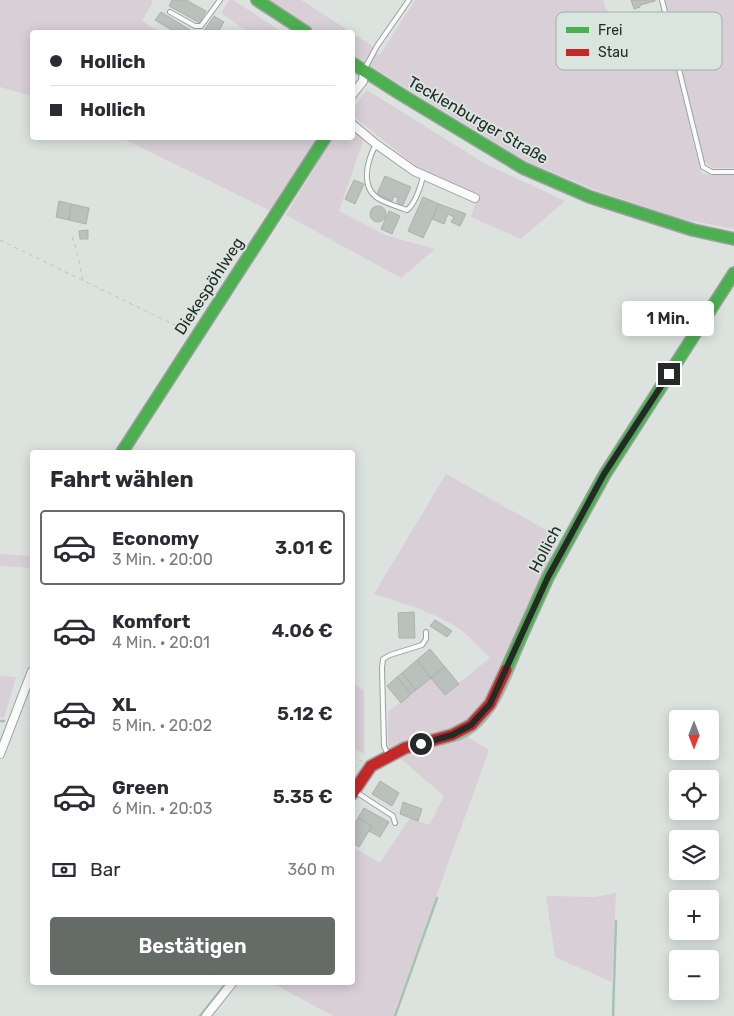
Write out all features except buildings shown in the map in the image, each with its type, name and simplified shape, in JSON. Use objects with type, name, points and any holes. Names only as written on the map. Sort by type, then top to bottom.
[{"type":"street","points":[[257,0],[303,30]]},
{"type":"street","name":"Tecklenburger Straße","points":[[355,65],[523,168],[590,197],[693,230],[734,239]]},
{"type":"street","points":[[355,91],[363,81],[364,71]]},
{"type":"street","points":[[355,126],[414,171],[475,198]]},
{"type":"street","name":"Diekespöhlweg","points":[[123,450],[324,140]]},
{"type":"street","name":"Hollich","points":[[355,789],[371,766],[405,748],[452,735],[471,725],[490,704],[548,577],[604,474],[734,273]]},
{"type":"street","points":[[0,754],[30,676]]},
{"type":"street","points":[[206,1016],[231,985]]},
{"type":"lane","points":[[170,12],[195,26],[200,26],[220,0]]},
{"type":"lane","points":[[364,71],[377,46],[409,0]]},
{"type":"lane","points":[[679,70],[703,167],[712,172],[734,172]]},
{"type":"lane","points":[[376,144],[371,153],[366,171],[367,186],[379,199],[407,210],[421,185],[423,176]]},
{"type":"lane","points":[[389,757],[384,746],[382,668],[384,659],[390,655],[422,645],[426,640],[426,632]]},
{"type":"lane","points":[[355,793],[394,816],[396,823]]},
{"type":"path","points":[[72,237],[80,262],[83,280]]},
{"type":"path","points":[[0,240],[196,336]]},
{"type":"shaded area","points":[[0,0],[151,0],[153,2],[142,21],[156,30],[30,30],[30,95],[0,87]]},
{"type":"shaded area","points":[[229,0],[233,0],[279,30],[245,30],[221,13]]},
{"type":"shaded area","points":[[268,0],[301,0],[348,30],[315,30]]},
{"type":"shaded area","points":[[415,0],[603,0],[607,12],[556,12],[556,70],[677,70],[702,174],[734,175],[734,229],[683,219],[598,191],[524,160],[355,56],[355,35],[371,45],[379,56]]},
{"type":"shaded area","points":[[665,0],[734,0],[734,168],[713,168],[704,161],[682,70],[722,70],[722,12],[668,12]]},
{"type":"shaded area","points":[[367,90],[482,162],[565,201],[521,239],[471,217],[478,195],[423,172],[355,118],[355,106]]},
{"type":"shaded area","points":[[355,132],[364,138],[339,211],[385,235],[435,249],[401,278],[286,215],[332,140],[355,140]]},
{"type":"shaded area","points":[[126,140],[320,140],[271,211]]},
{"type":"shaded area","points":[[446,474],[559,537],[497,682],[480,710],[460,727],[402,742],[388,748],[388,712],[431,678],[445,694],[490,658],[464,633],[446,621],[416,608],[374,594]]},
{"type":"shaded area","points":[[0,554],[30,556],[30,568],[0,566]]},
{"type":"shaded area","points":[[0,676],[16,677],[4,718],[0,717]]},
{"type":"shaded area","points":[[355,685],[364,690],[364,754],[355,749]]},
{"type":"shaded area","points":[[467,737],[489,750],[393,1016],[333,1016],[276,985],[355,985],[355,848],[380,863],[410,818],[429,825],[444,796],[399,757],[420,750],[454,743]]},
{"type":"shaded area","points":[[616,893],[612,982],[555,957],[546,896],[595,897]]},
{"type":"waterway","points":[[428,747],[465,737],[486,720],[502,696],[524,644]]},
{"type":"waterway","points":[[395,1016],[437,898]]},
{"type":"waterway","points":[[613,1016],[616,921]]},
{"type":"waterway","points":[[200,1016],[225,985]]},
{"type":"traffic: fast","points":[[257,0],[303,30]]},
{"type":"traffic: fast","points":[[355,65],[523,168],[590,197],[693,230],[734,239]]},
{"type":"traffic: fast","points":[[123,450],[324,140]]},
{"type":"traffic: fast","points":[[506,670],[548,577],[605,474],[734,273]]},
{"type":"traffic: jam","points":[[355,790],[371,766],[405,748],[452,735],[471,725],[490,704],[506,670]]},
{"type":"route","points":[[421,744],[452,735],[471,725],[490,704],[548,577],[604,474],[669,374]]}]
